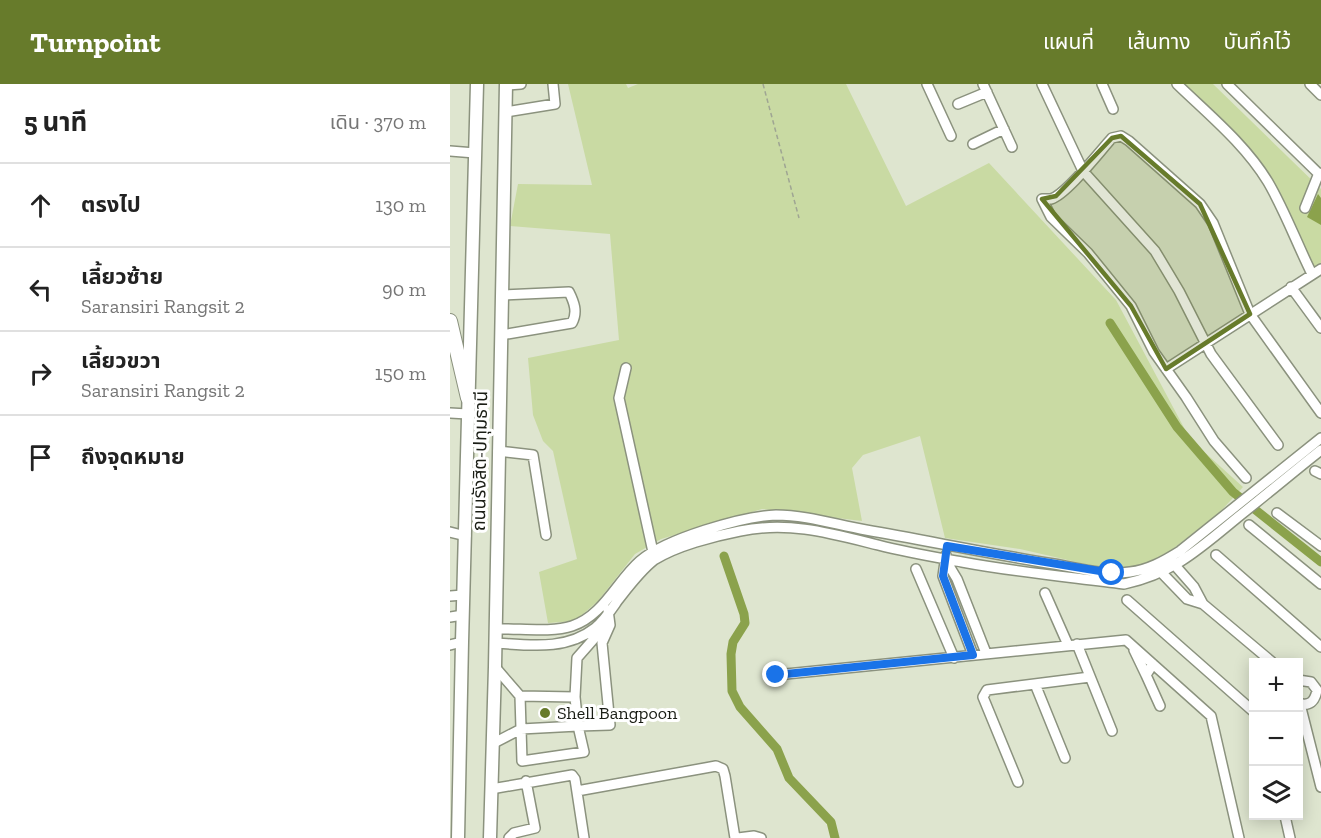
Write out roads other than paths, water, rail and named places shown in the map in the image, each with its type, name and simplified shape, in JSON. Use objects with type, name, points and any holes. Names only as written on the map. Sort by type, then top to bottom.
[{"type":"highway","points":[[450,321],[468,398]]},
{"type":"main road","name":"ถนนรังสิต-ปทุมธานี","points":[[458,838],[454,809],[456,616],[463,595],[466,536],[477,84]]},
{"type":"main road","name":"ถนนรังสิต-ปทุมธานี","points":[[490,838],[495,667],[500,643],[498,451],[506,85]]},
{"type":"street","points":[[506,85],[521,84]]},
{"type":"street","points":[[506,112],[555,104],[553,84]]},
{"type":"street","points":[[927,84],[951,136]]},
{"type":"street","points":[[1042,84],[1083,171],[1155,251],[1179,291],[1205,343],[1278,445]]},
{"type":"street","points":[[1102,84],[1113,109]]},
{"type":"street","points":[[1177,84],[1233,139],[1258,168],[1268,183],[1312,274]]},
{"type":"street","points":[[1227,84],[1320,174],[1305,208]]},
{"type":"street","points":[[1310,84],[1321,95]]},
{"type":"street","points":[[958,104],[985,88],[1012,147]]},
{"type":"street","points":[[973,144],[1004,129]]},
{"type":"street","points":[[1246,478],[1214,441],[1154,352],[1131,306],[1088,253],[1051,217],[1042,199],[1056,196],[1083,171],[1112,138],[1121,136],[1188,191],[1200,204],[1213,223],[1250,314],[1321,412]]},
{"type":"street","points":[[450,151],[475,153]]},
{"type":"street","points":[[1166,369],[1321,269]]},
{"type":"street","points":[[1291,287],[1321,328]]},
{"type":"street","points":[[501,335],[572,322],[576,316],[569,292],[502,295]]},
{"type":"street","points":[[627,368],[619,398],[652,552]]},
{"type":"street","points":[[450,413],[468,414]]},
{"type":"street","points":[[1257,496],[1321,438]]},
{"type":"street","points":[[500,628],[573,626],[606,608],[654,560],[696,543],[738,531],[759,528],[796,527],[945,559],[1019,571],[1124,584],[1144,580],[1161,573],[1257,496],[1321,450]]},
{"type":"street","points":[[498,451],[533,455],[546,534]]},
{"type":"street","points":[[1277,513],[1321,546]]},
{"type":"street","points":[[500,643],[563,644],[581,638],[597,627],[606,608],[640,560],[652,552],[692,536],[764,516],[794,517],[1020,559],[1112,573],[1140,571],[1172,562]]},
{"type":"street","points":[[1249,525],[1321,584]]},
{"type":"street","points":[[450,532],[466,536]]},
{"type":"street","points":[[875,532],[877,545]]},
{"type":"street","points":[[947,546],[943,576],[973,655]]},
{"type":"street","points":[[1216,555],[1321,647]]},
{"type":"street","points":[[945,559],[957,579],[986,653]]},
{"type":"street","points":[[1019,571],[1020,559]]},
{"type":"street","points":[[1172,562],[1194,587],[1203,603],[1266,658]]},
{"type":"street","points":[[1155,565],[1187,599],[1203,603]]},
{"type":"street","points":[[916,568],[954,658]]},
{"type":"street","points":[[1045,593],[1090,677],[1112,732]]},
{"type":"street","points":[[450,596],[463,595]]},
{"type":"street","points":[[1127,600],[1249,708]]},
{"type":"street","points":[[495,667],[520,696],[522,761],[584,752],[575,697],[577,658],[606,626],[606,608]]},
{"type":"street","points":[[492,744],[521,729],[610,725],[602,643],[610,625],[606,608]]},
{"type":"street","points":[[776,675],[1126,640],[1211,716],[1239,838]]},
{"type":"street","points":[[1133,646],[1160,706]]},
{"type":"street","points":[[1146,675],[1153,664]]},
{"type":"street","points":[[1018,782],[983,697],[987,690],[1090,677]]},
{"type":"street","points":[[1303,679],[1318,688],[1311,703],[1303,704]]},
{"type":"street","points":[[1035,684],[1065,758]]},
{"type":"street","points":[[520,696],[575,697]]},
{"type":"street","points":[[1302,712],[1317,751],[1321,787]]},
{"type":"street","points":[[577,791],[716,766],[723,769],[737,838],[754,836],[761,838]]},
{"type":"street","points":[[491,789],[526,781],[572,775],[575,779],[584,838]]},
{"type":"street","points":[[509,838],[514,833],[536,833],[526,781]]},
{"type":"street","points":[[1286,820],[1290,838]]},
{"type":"waterway","points":[[1110,323],[1177,427],[1233,492],[1321,562]]},
{"type":"waterway","points":[[724,556],[745,623],[733,642],[732,691],[740,707],[777,749],[789,778],[831,822],[835,838]]},
{"type":"place","name":"Shell Bangpoon","points":[[545,713]]}]
